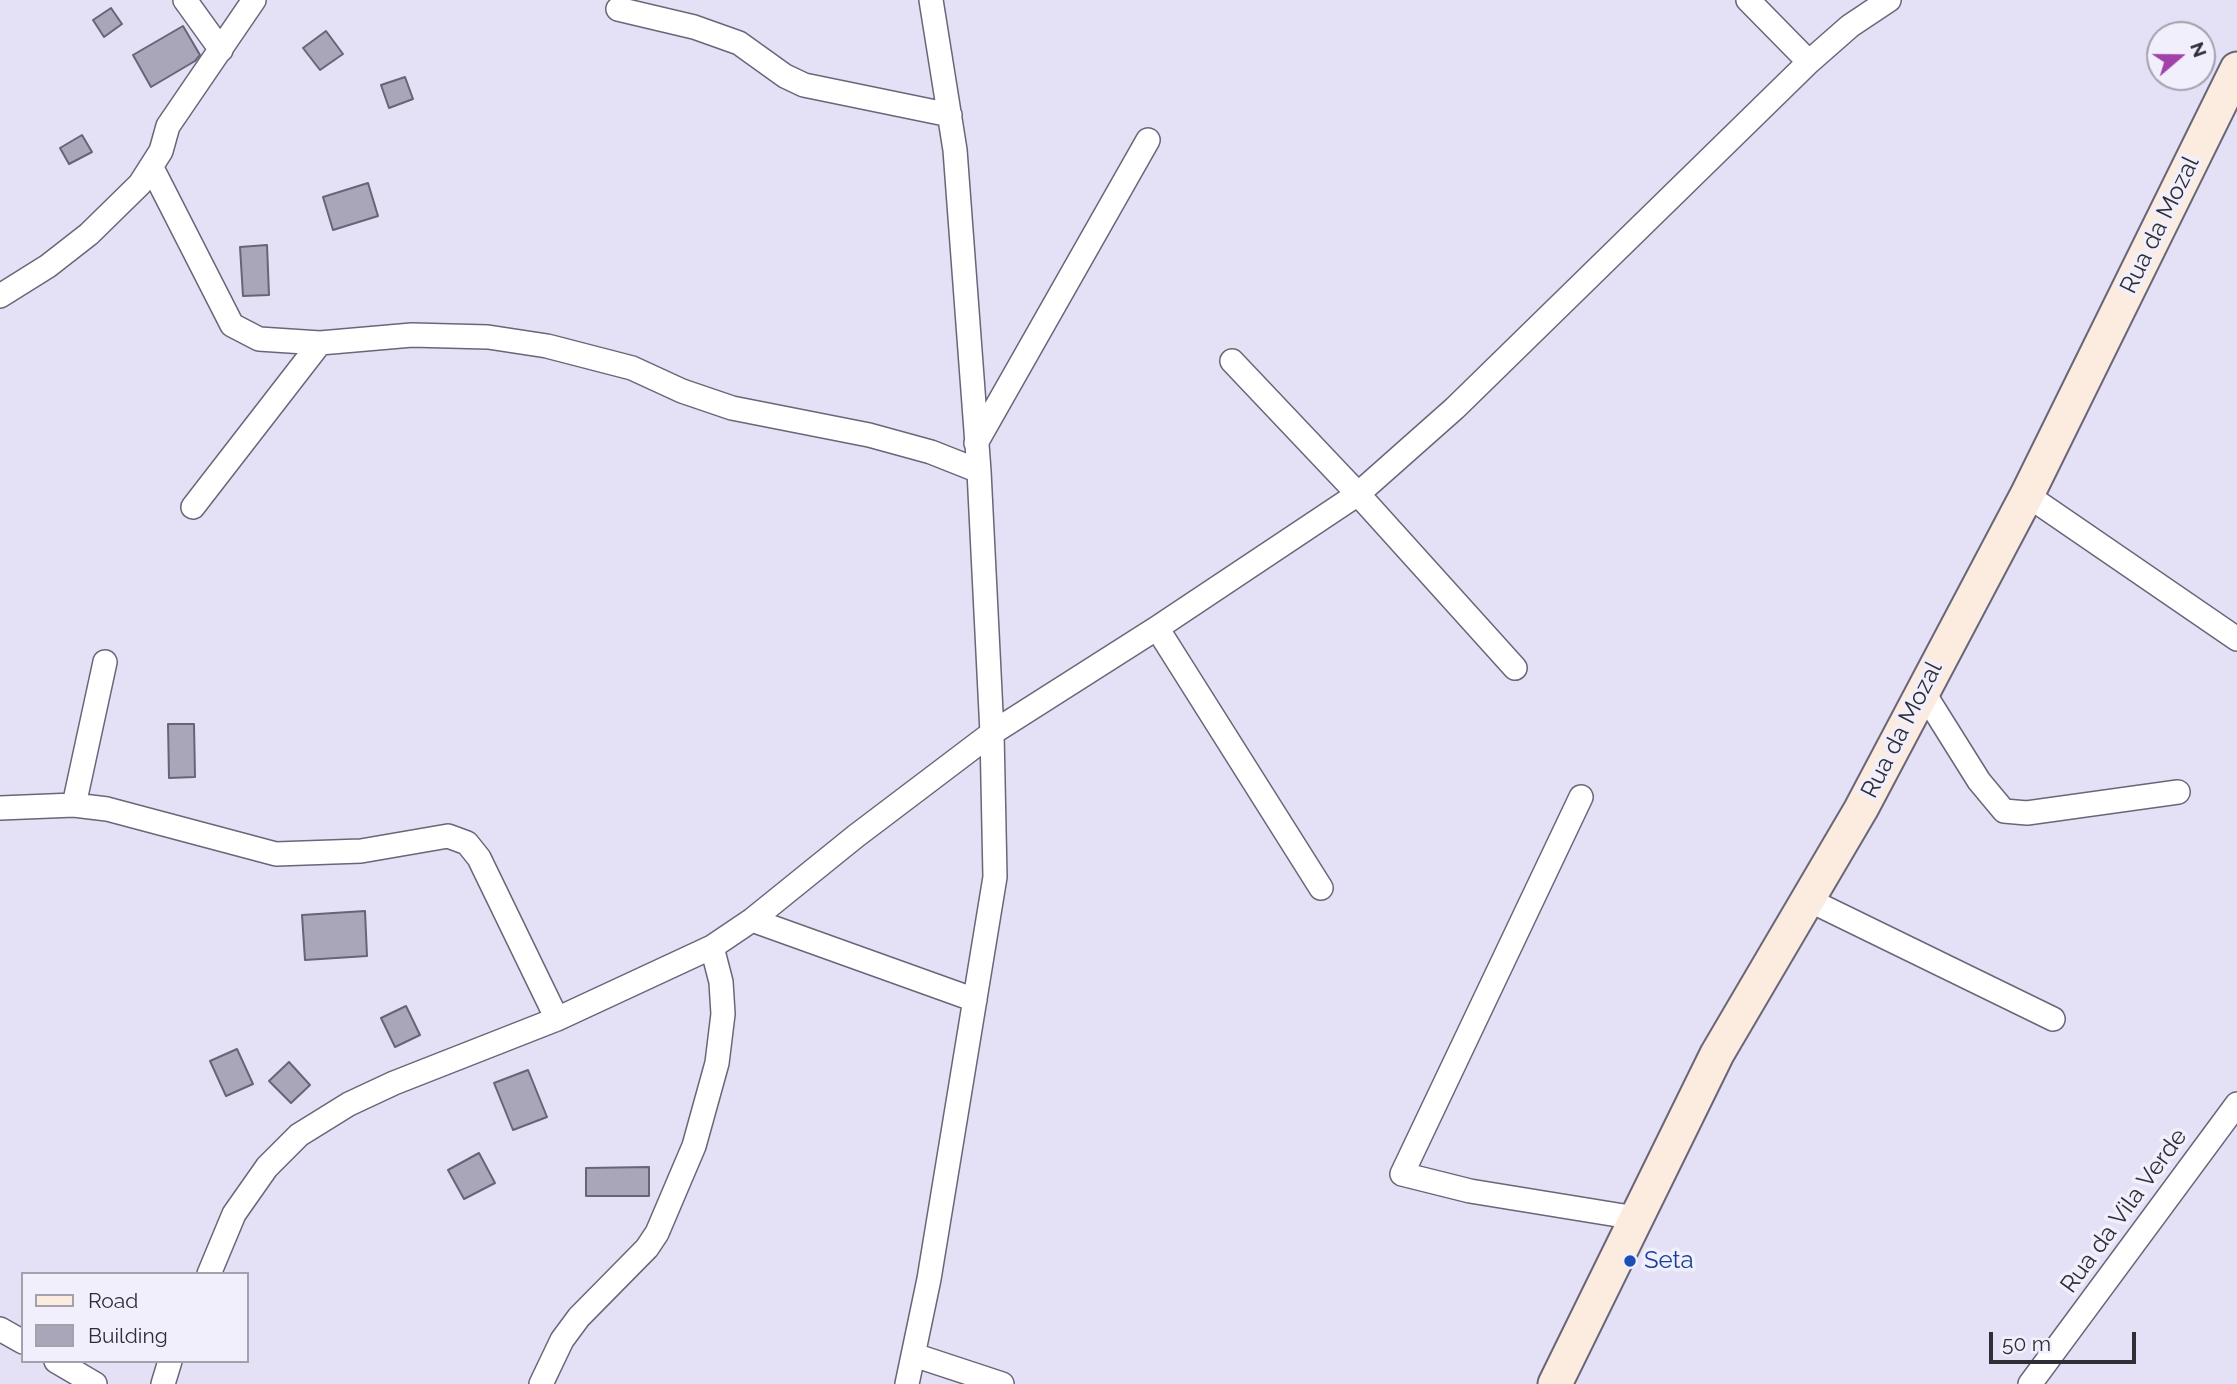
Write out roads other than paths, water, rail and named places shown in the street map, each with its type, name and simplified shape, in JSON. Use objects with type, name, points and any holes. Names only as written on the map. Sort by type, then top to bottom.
[{"type":"main road","name":"Rua da Mozal","points":[[1555,1384],[1717,1054],[1861,809],[2027,495],[2237,69]]},
{"type":"street","points":[[185,0],[221,50]]},
{"type":"street","points":[[4,287],[48,266],[89,234],[152,168],[168,126],[254,0]]},
{"type":"street","points":[[1748,0],[1809,62]]},
{"type":"street","points":[[210,1272],[234,1214],[267,1167],[299,1135],[349,1104],[394,1083],[557,1019],[712,947],[752,920],[856,836],[992,733],[1157,628],[1358,494],[1455,408],[1809,62],[1850,26],[1889,0]]},
{"type":"street","points":[[907,1384],[995,877],[992,733],[979,471],[950,115],[932,2]]},
{"type":"street","points":[[618,9],[694,27],[739,43],[785,76],[804,85],[950,115]]},
{"type":"street","points":[[976,443],[1148,140]]},
{"type":"street","points":[[152,168],[232,325],[259,339],[320,343],[412,335],[488,337],[547,346],[632,368],[682,391],[732,408],[869,435],[931,452],[979,471]]},
{"type":"street","points":[[193,508],[320,343]]},
{"type":"street","points":[[1232,361],[1358,494],[1515,668]]},
{"type":"street","points":[[2027,495],[2237,639]]},
{"type":"street","points":[[1157,628],[1321,888]]},
{"type":"street","points":[[74,805],[105,662]]},
{"type":"street","points":[[1922,690],[1979,781],[2004,811],[2026,813],[2178,792]]},
{"type":"street","points":[[1581,797],[1402,1174],[1470,1191],[1636,1217]]},
{"type":"street","points":[[0,808],[74,805],[144,817],[276,854],[312,855],[361,851],[447,836],[467,843],[480,858],[557,1019]]},
{"type":"street","points":[[1809,900],[2053,1019]]},
{"type":"street","points":[[752,920],[975,1000]]},
{"type":"street","points":[[541,1384],[562,1340],[579,1317],[647,1248],[657,1233],[694,1146],[717,1063],[723,1014],[721,982],[712,947]]},
{"type":"street","name":"Rua da Vila Verde","points":[[2029,1384],[2237,1104]]},
{"type":"street","points":[[0,1329],[21,1341]]},
{"type":"street","points":[[914,1354],[1002,1384]]},
{"type":"street","points":[[59,1363],[95,1384]]},
{"type":"street","points":[[163,1384],[169,1363]]},
{"type":"place","name":"Seta","points":[[1630,1261]]}]
